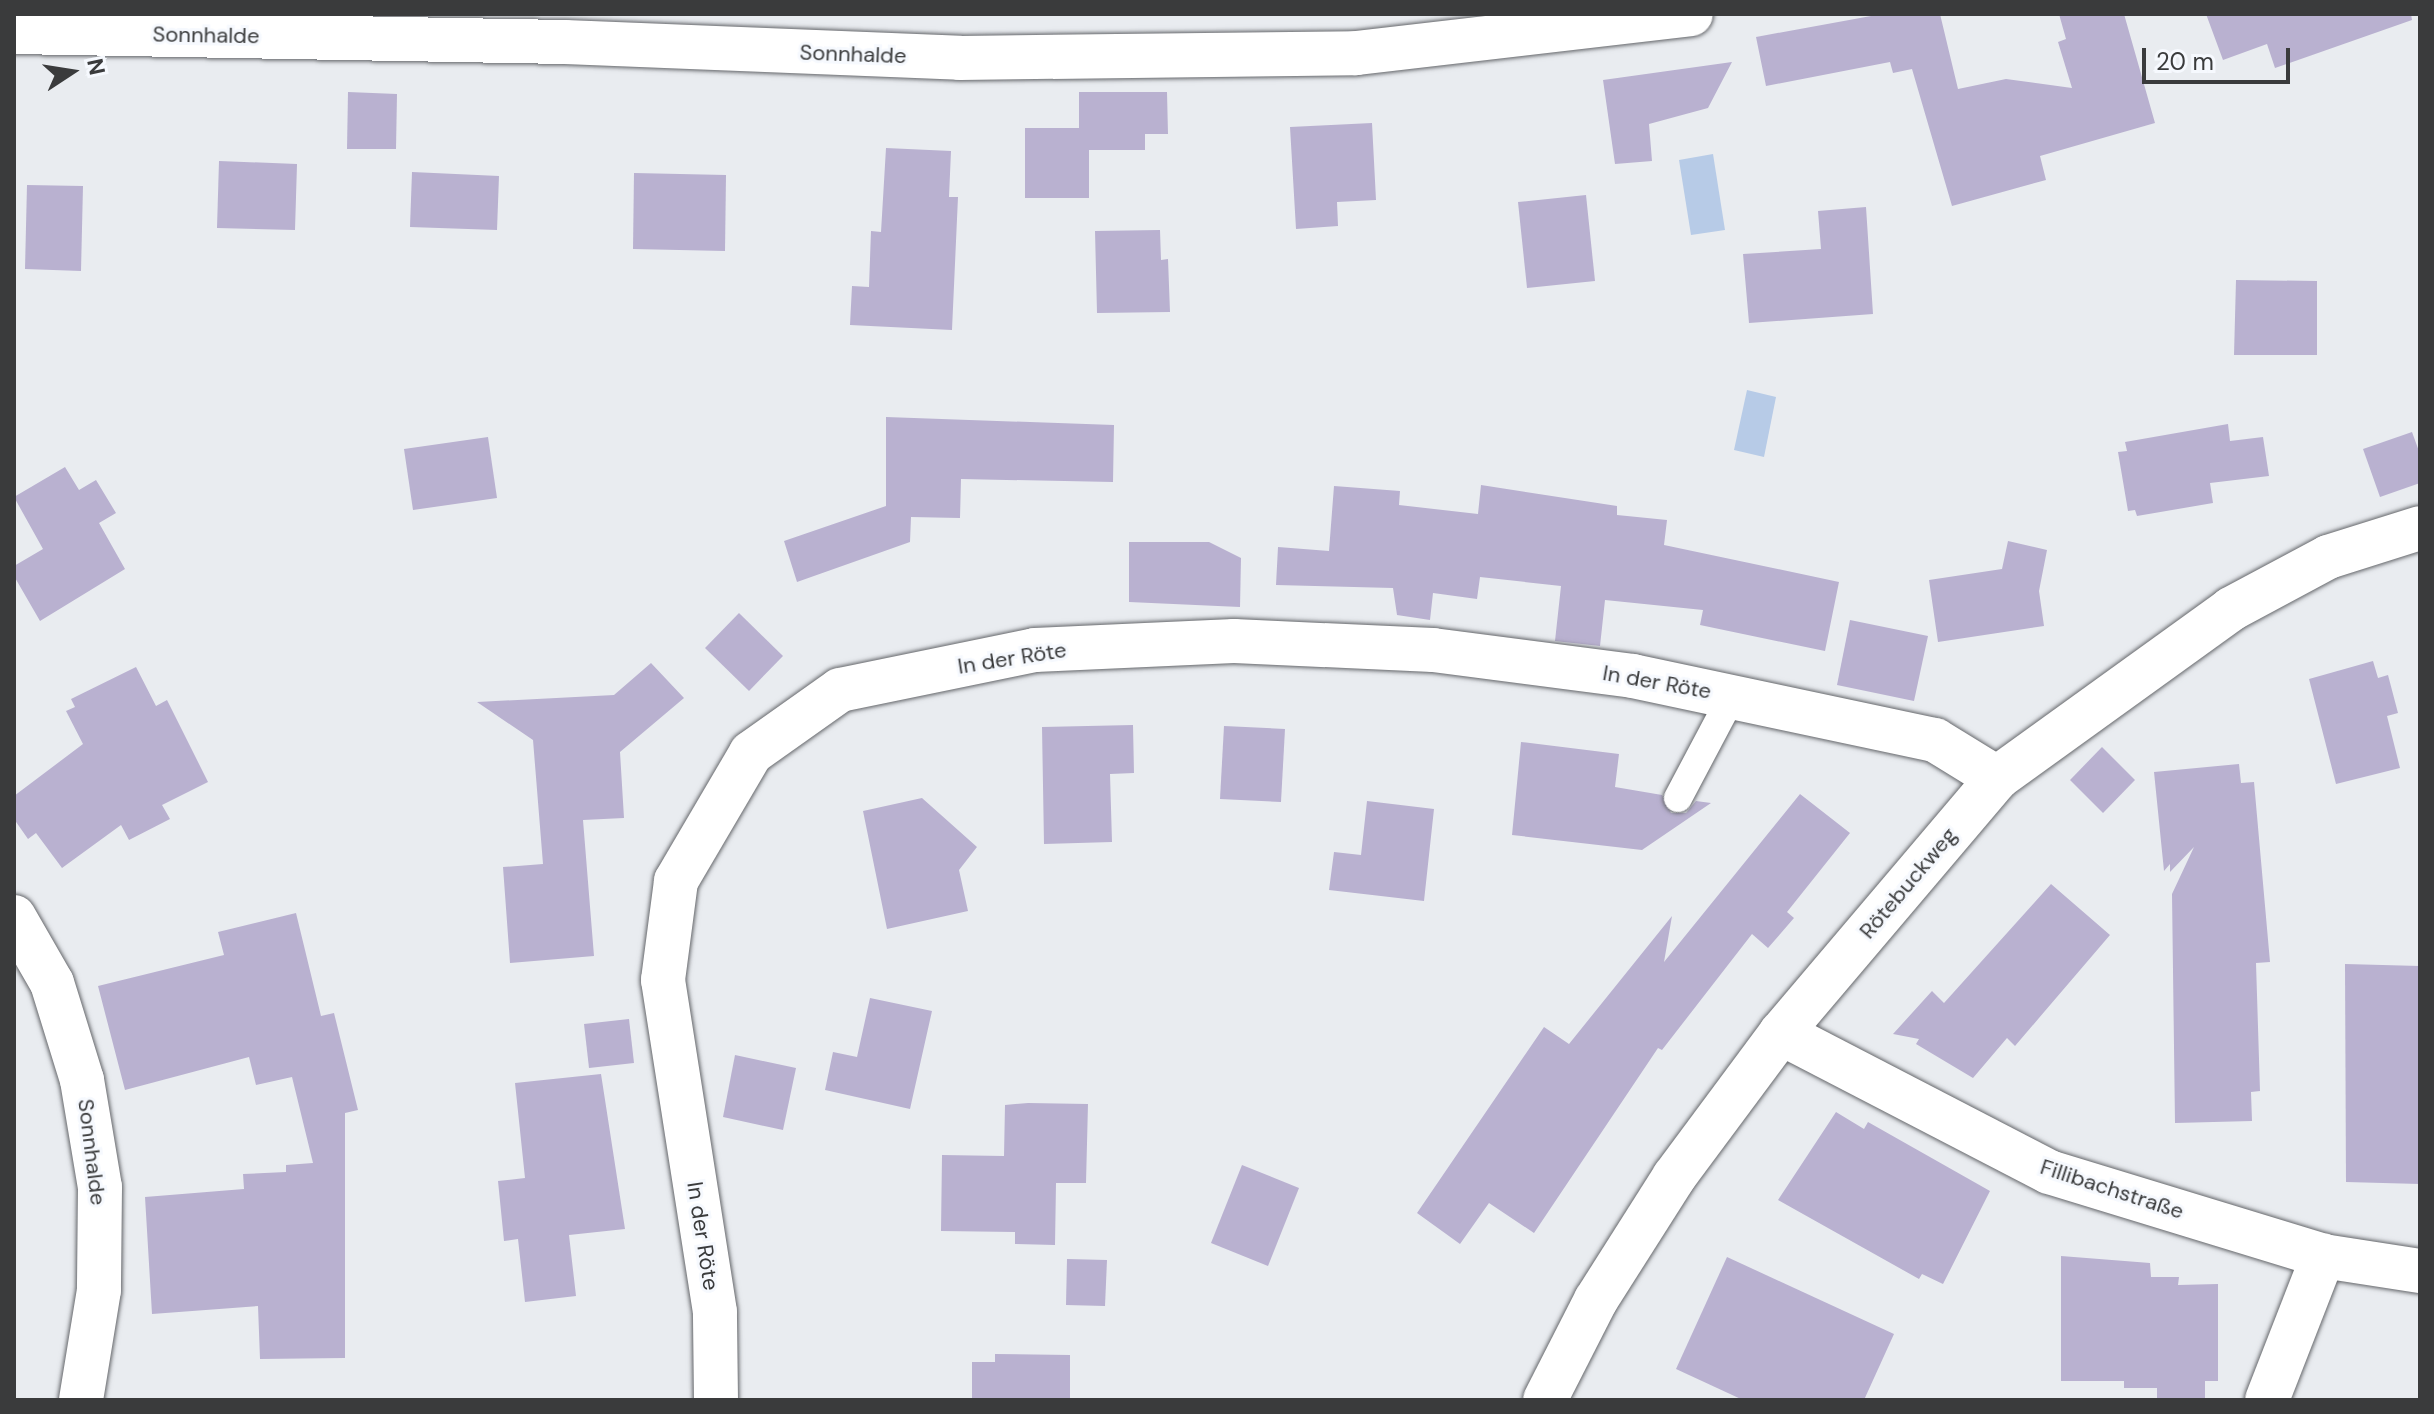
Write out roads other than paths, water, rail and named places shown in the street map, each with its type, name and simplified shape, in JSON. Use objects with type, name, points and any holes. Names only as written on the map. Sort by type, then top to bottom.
[{"type":"street","name":"Sonnhalde","points":[[14,32],[565,42],[960,58],[1356,53],[1691,14]]},
{"type":"street","name":"Rötebuckweg","points":[[1545,1400],[1640,1226],[1781,1033],[1997,778],[2231,609],[2328,557],[2420,528]]},
{"type":"street","name":"In der Röte","points":[[716,1400],[715,1312],[663,980],[676,881],[751,753],[840,690],[1035,650],[1234,641],[1433,650],[1633,676],[1935,740],[1997,778]]},
{"type":"street","name":"Sonnhalde","points":[[14,917],[57,997],[82,1080],[100,1187],[99,1290],[81,1400]]},
{"type":"street","name":"Fillibachstraße","points":[[1781,1033],[2049,1172],[2323,1256],[2420,1271]]},
{"type":"street","points":[[2267,1400],[2323,1256]]},
{"type":"lane","points":[[1678,798],[1732,696]]},
{"type":"water","points":[[1713,154],[1725,230],[1691,235],[1679,160]]},
{"type":"water","points":[[1747,390],[1776,397],[1764,457],[1734,450]]}]
